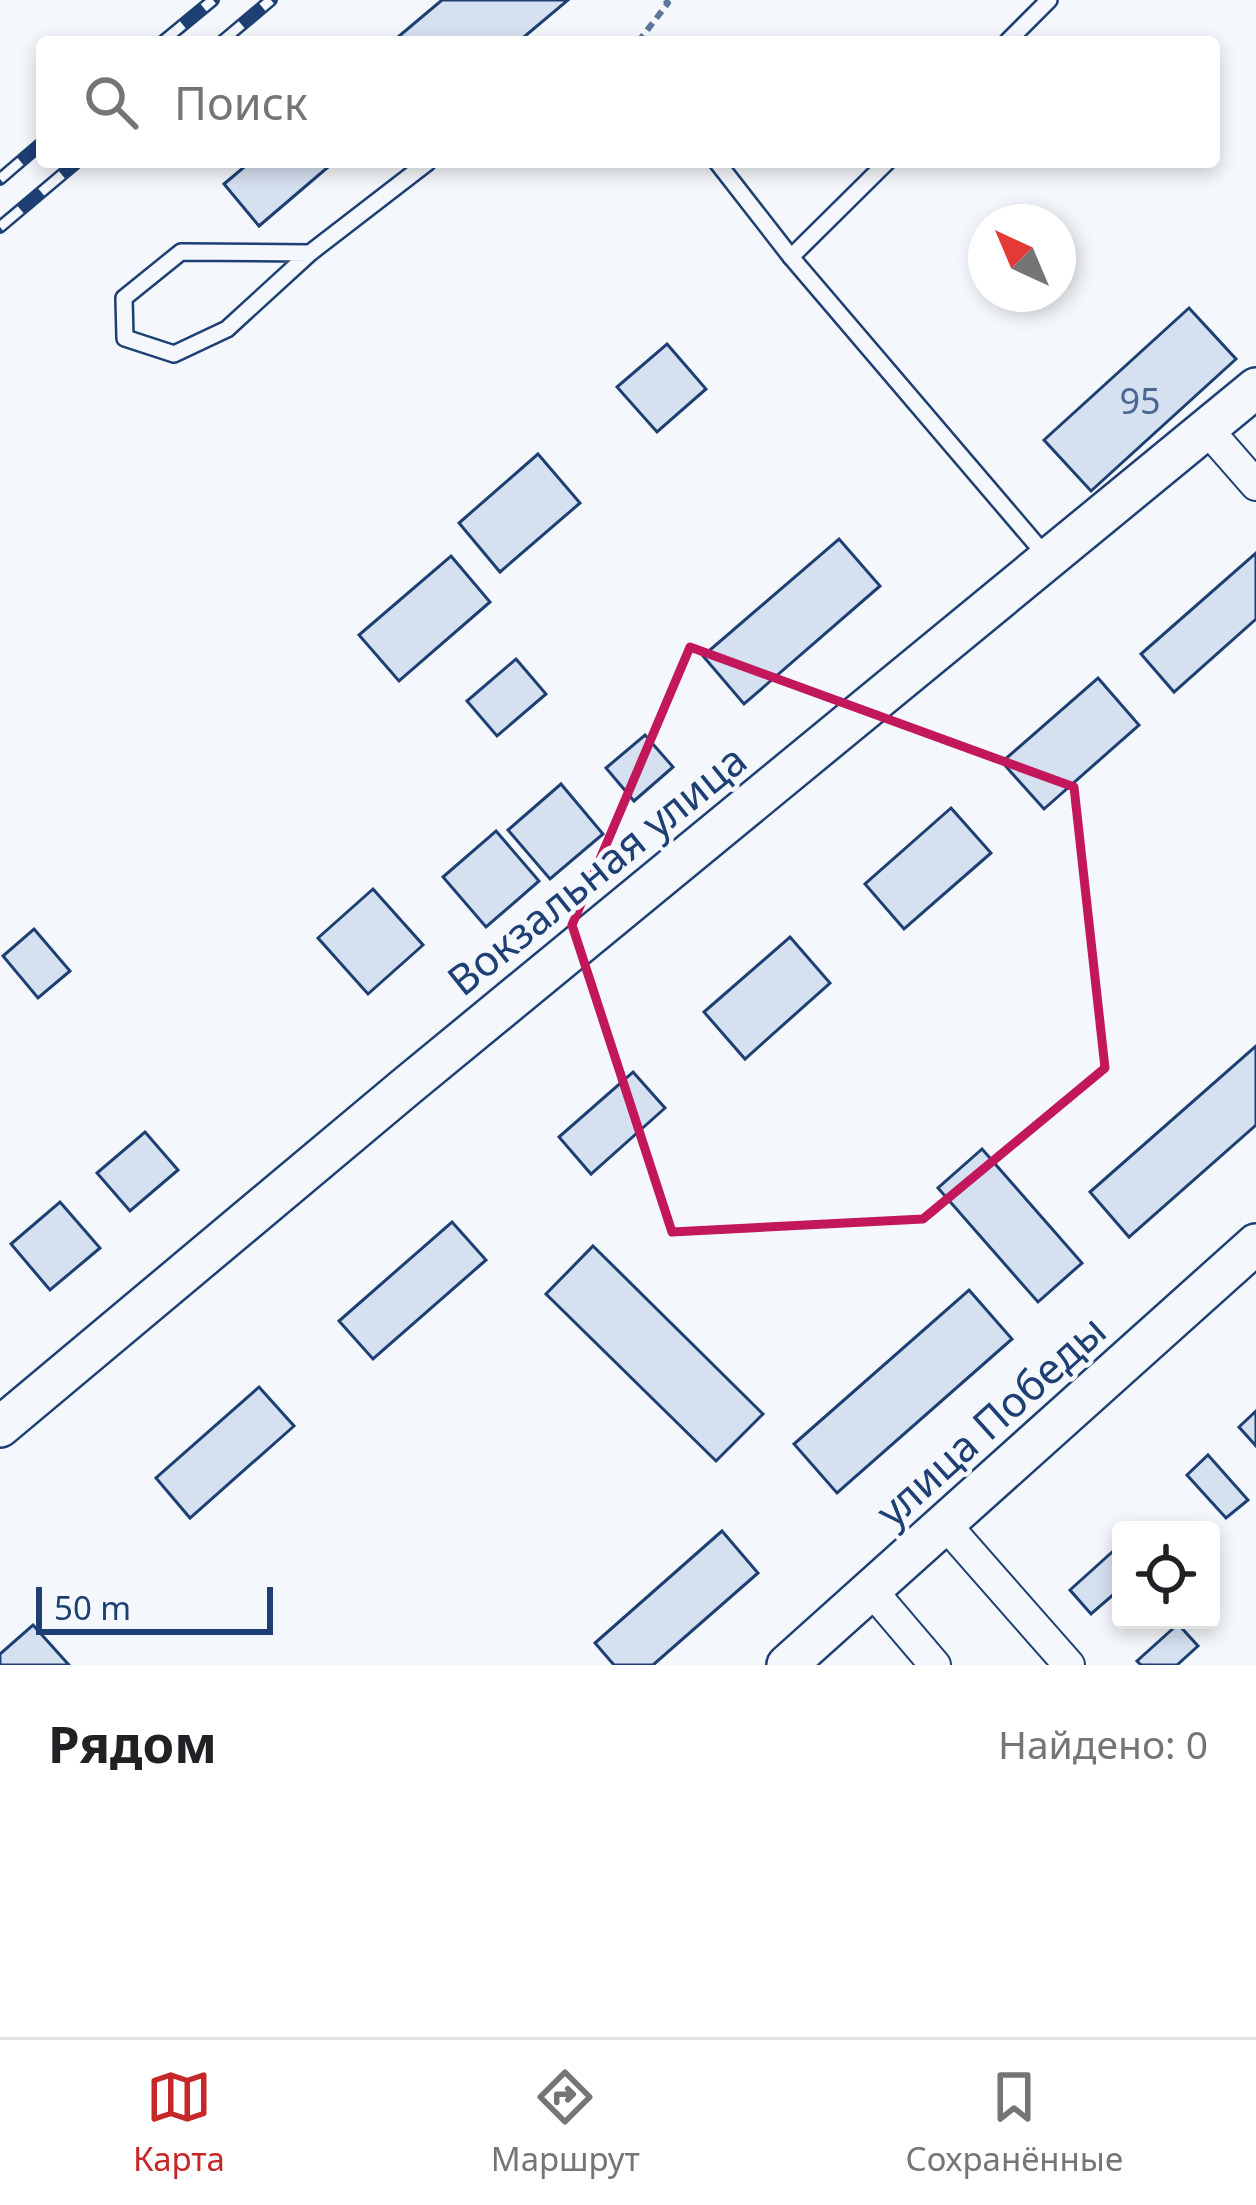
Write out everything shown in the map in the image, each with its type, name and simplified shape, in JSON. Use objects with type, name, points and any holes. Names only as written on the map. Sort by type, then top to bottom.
[{"type":"street","name":"Вокзальная улица","points":[[0,1427],[1256,388]]},
{"type":"street","points":[[1207,429],[1256,485]]},
{"type":"street","name":"улица Победы","points":[[788,1665],[1256,1244]]},
{"type":"street","points":[[946,1525],[1069,1665]]},
{"type":"street","points":[[872,1591],[935,1665]]},
{"type":"lane","points":[[1013,36],[1049,0]]},
{"type":"lane","points":[[310,253],[182,252],[124,298],[125,338],[174,354],[227,329],[310,253],[420,168]]},
{"type":"lane","points":[[722,168],[791,257],[1049,560]]},
{"type":"lane","points":[[791,257],[881,168]]},
{"type":"path","points":[[643,36],[668,3],[665,0]]},
{"type":"highlighted area","points":[[690,647],[1074,787],[1105,1068],[923,1219],[672,1232],[572,925]]},
{"type":"building","points":[[442,0],[568,0],[525,36],[399,36]]},
{"type":"building","points":[[243,168],[327,168],[259,226],[224,184]]},
{"type":"building","points":[[1189,308],[1236,359],[1091,491],[1044,440]]},
{"type":"building","points":[[667,344],[706,389],[657,432],[617,387]]},
{"type":"building","points":[[538,454],[580,503],[500,572],[459,523]]},
{"type":"building","points":[[839,539],[880,586],[744,704],[703,656]]},
{"type":"building","points":[[1256,553],[1256,619],[1174,692],[1141,654]]},
{"type":"building","points":[[451,556],[490,602],[399,681],[359,635]]},
{"type":"building","points":[[516,659],[546,694],[497,736],[467,701]]},
{"type":"building","points":[[1098,678],[1139,725],[1044,809],[1002,762]]},
{"type":"building","points":[[645,735],[673,767],[634,801],[606,768]]},
{"type":"building","points":[[561,784],[603,834],[550,879],[508,830]]},
{"type":"building","points":[[951,808],[991,853],[904,929],[865,884]]},
{"type":"building","points":[[496,831],[539,881],[486,927],[443,877]]},
{"type":"building","points":[[373,889],[423,945],[368,994],[318,938]]},
{"type":"building","points":[[34,929],[70,971],[38,998],[3,956]]},
{"type":"building","points":[[790,937],[830,983],[745,1059],[704,1012]]},
{"type":"building","points":[[1256,1046],[1256,1125],[1129,1237],[1090,1192]]},
{"type":"building","points":[[633,1072],[665,1108],[591,1174],[559,1137]]},
{"type":"building","points":[[145,1132],[178,1170],[130,1211],[97,1173]]},
{"type":"building","points":[[982,1149],[1082,1263],[1038,1302],[938,1188]]},
{"type":"building","points":[[60,1202],[100,1248],[50,1290],[11,1244]]},
{"type":"building","points":[[452,1222],[486,1260],[373,1359],[339,1321]]},
{"type":"building","points":[[593,1246],[763,1414],[716,1461],[546,1294]]},
{"type":"building","points":[[969,1290],[1012,1339],[837,1493],[794,1444]]},
{"type":"building","points":[[259,1387],[294,1426],[190,1518],[156,1478]]},
{"type":"building","points":[[1256,1411],[1256,1446],[1239,1427]]},
{"type":"building","points":[[1208,1455],[1248,1500],[1226,1518],[1187,1475]]},
{"type":"building","points":[[722,1531],[758,1573],[653,1665],[614,1665],[595,1643]]},
{"type":"building","points":[[1112,1552],[1112,1596],[1091,1614],[1070,1590]]},
{"type":"building","points":[[33,1625],[69,1665],[0,1665],[0,1654]]},
{"type":"building","points":[[1172,1629],[1183,1629],[1198,1646],[1177,1665],[1137,1661]]},
{"type":"railway","points":[[169,36],[213,0]]},
{"type":"railway","points":[[228,36],[271,0]]},
{"type":"railway","points":[[0,179],[36,148]]},
{"type":"railway","points":[[0,227],[70,168]]}]
